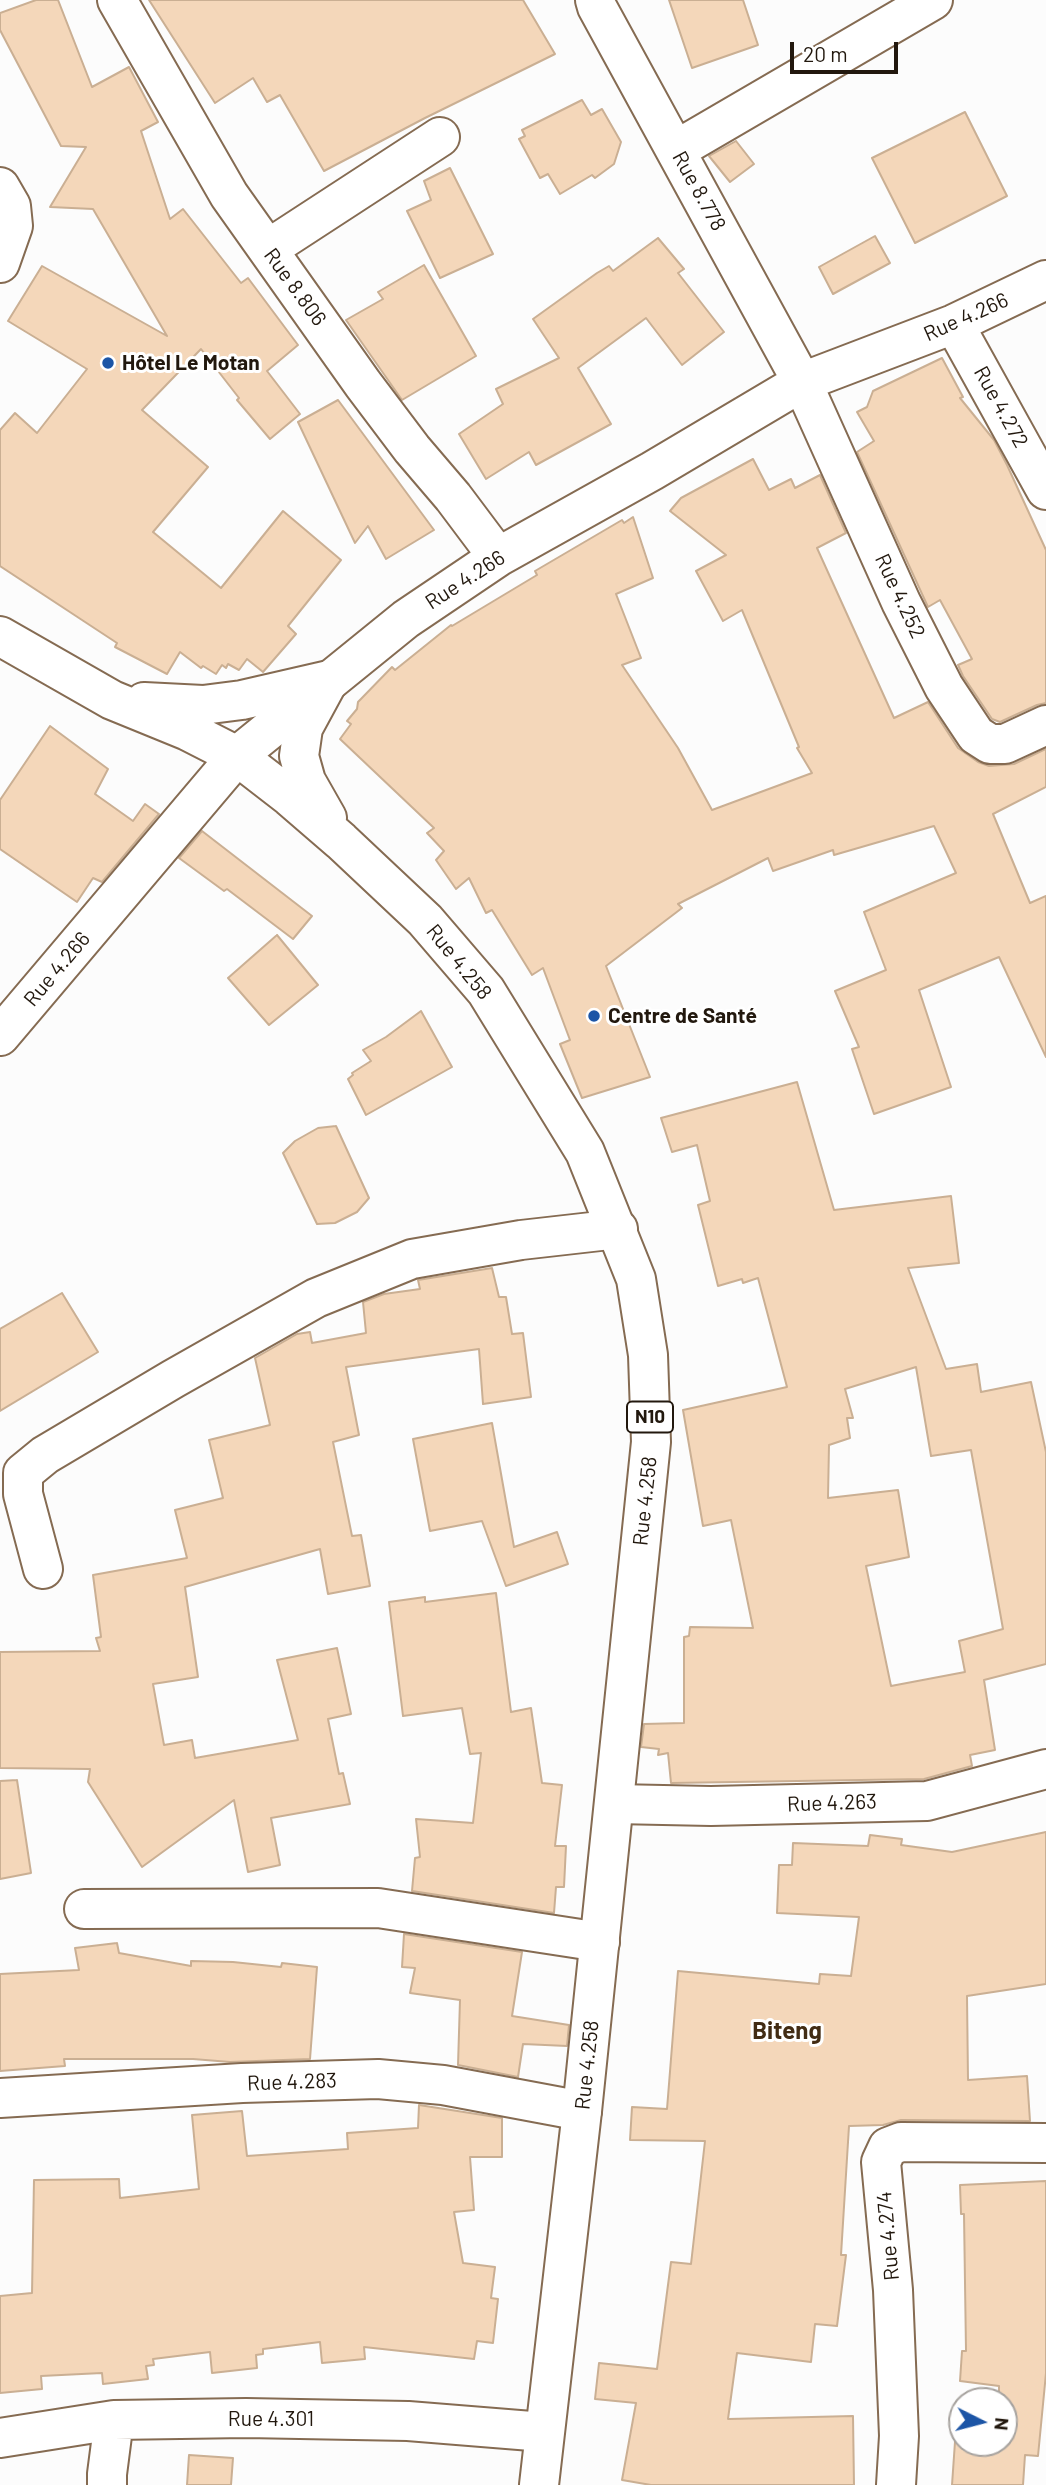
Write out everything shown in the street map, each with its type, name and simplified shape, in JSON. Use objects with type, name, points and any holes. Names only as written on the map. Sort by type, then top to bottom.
[{"type":"main road","name":"Rue 8.806","points":[[117,0],[229,195],[396,428],[498,557]]},
{"type":"main road","name":"Rue 8.778","points":[[595,0],[802,382]]},
{"type":"main road","points":[[676,150],[933,0]]},
{"type":"main road","points":[[268,249],[440,137]]},
{"type":"main road","points":[[0,187],[11,206],[13,226],[0,263]]},
{"type":"main road","name":"Rue 4.266","points":[[0,1036],[237,757],[406,619],[498,557],[652,471],[802,382],[954,324],[1046,280]]},
{"type":"main road","name":"Rue 4.272","points":[[954,324],[1046,490]]},
{"type":"main road","name":"Rue 4.252","points":[[802,382],[901,602],[944,687],[976,735],[990,744],[1006,744],[1046,726]]},
{"type":"main road","name":"Rue 4.258","points":[[0,636],[113,700],[188,731],[237,757],[290,797],[341,841],[425,920],[486,991],[585,1152],[636,1279],[649,1356],[651,1442],[615,1804],[539,2485]]},
{"type":"main road","points":[[113,700],[203,705],[242,700],[328,680]]},
{"type":"main road","points":[[328,680],[303,728],[299,756],[306,781],[341,841]]},
{"type":"main road","points":[[43,1569],[23,1494],[23,1473],[45,1455],[173,1378],[316,1298],[412,1259],[521,1240],[618,1229]]},
{"type":"main road","name":"Rue 4.263","points":[[615,1804],[711,1807],[927,1801],[1046,1769]]},
{"type":"main road","points":[[84,1909],[378,1908],[600,1942]]},
{"type":"main road","name":"Rue 4.283","points":[[0,2098],[379,2079],[443,2085],[582,2111]]},
{"type":"main road","name":"Rue 4.274","points":[[896,2485],[899,2436],[893,2303],[881,2162],[888,2147],[901,2142],[1046,2143]]},
{"type":"main road","name":"Rue 4.301","points":[[0,2438],[114,2420],[246,2418],[408,2421],[544,2432]]},
{"type":"main road","points":[[107,2485],[114,2420]]},
{"type":"building","points":[[36,0],[58,0],[92,87],[129,67],[158,122],[141,131],[170,219],[183,209],[241,283],[248,278],[298,345],[267,371],[300,414],[270,439],[237,400],[239,398],[201,349],[142,410],[208,467],[153,532],[221,588],[283,511],[341,560],[288,626],[296,634],[263,672],[247,659],[239,670],[228,664],[226,668],[222,665],[216,674],[203,666],[201,668],[180,652],[167,674],[115,647],[117,643],[0,566],[0,430],[15,413],[37,433],[87,369],[8,321],[42,266],[167,336],[93,209],[50,207],[86,147],[61,146],[0,30],[0,13]]},
{"type":"building","points":[[149,0],[523,0],[555,54],[324,171],[280,95],[267,102],[253,78],[215,103]]},
{"type":"building","points":[[669,0],[743,0],[758,45],[692,68]]},
{"type":"building","points":[[582,100],[591,115],[602,109],[621,142],[614,164],[595,178],[592,175],[560,194],[548,174],[540,178],[519,139],[525,136],[522,130]]},
{"type":"building","points":[[965,112],[1007,196],[915,243],[872,158]]},
{"type":"building","points":[[736,141],[754,164],[730,182],[709,156]]},
{"type":"building","points":[[450,168],[493,254],[440,278],[407,211],[431,200],[424,181]]},
{"type":"building","points":[[875,236],[890,263],[833,294],[819,267]]},
{"type":"building","points":[[658,238],[684,269],[678,273],[724,332],[682,365],[646,318],[578,368],[611,424],[536,465],[529,452],[486,479],[459,434],[503,404],[496,389],[559,358],[533,319],[597,273],[609,266],[613,271]]},
{"type":"building","points":[[424,265],[476,356],[402,400],[346,320],[383,299],[378,292]]},
{"type":"building","points":[[942,358],[963,397],[960,398],[994,440],[1046,550],[1046,703],[1000,722],[992,719],[963,676],[958,665],[972,659],[940,600],[928,607],[857,452],[874,441],[857,412],[867,407],[873,391]]},
{"type":"building","points":[[338,400],[434,530],[386,559],[368,526],[355,543],[298,422]]},
{"type":"building","points":[[753,459],[769,490],[791,479],[795,488],[820,475],[846,533],[817,548],[894,718],[928,702],[958,748],[989,766],[1014,764],[1046,749],[1046,787],[993,814],[1030,903],[1046,896],[1046,1057],[999,957],[919,990],[951,1087],[874,1114],[852,1049],[859,1047],[835,991],[886,970],[864,912],[956,873],[934,826],[834,855],[833,850],[773,871],[768,858],[678,904],[682,908],[606,966],[650,1077],[582,1098],[560,1044],[570,1040],[543,968],[532,975],[492,910],[486,913],[469,878],[456,889],[436,860],[444,851],[427,833],[434,828],[340,739],[351,724],[347,721],[357,709],[358,702],[392,667],[395,670],[451,625],[537,575],[535,571],[622,520],[624,523],[633,517],[653,578],[616,594],[641,658],[622,665],[678,748],[712,810],[812,773],[797,748],[799,747],[742,610],[723,621],[696,571],[726,555],[670,511],[681,498]]},
{"type":"building","points":[[50,726],[108,769],[95,794],[133,821],[145,804],[159,814],[102,882],[93,878],[77,902],[0,849],[0,800]]},
{"type":"building","points":[[202,831],[312,916],[293,939],[227,889],[224,891],[179,858]]},
{"type":"building","points":[[277,935],[318,985],[269,1025],[228,978]]},
{"type":"building","points":[[421,1011],[452,1067],[366,1115],[348,1079],[352,1073],[371,1061],[363,1050]]},
{"type":"building","points":[[797,1082],[834,1210],[951,1196],[959,1263],[908,1268],[946,1369],[977,1364],[981,1392],[1031,1382],[1046,1452],[1046,1664],[984,1680],[995,1750],[970,1755],[972,1766],[924,1779],[671,1783],[668,1753],[658,1755],[659,1749],[641,1747],[644,1724],[684,1723],[684,1637],[689,1636],[690,1627],[753,1628],[731,1520],[703,1526],[683,1410],[787,1387],[758,1278],[743,1283],[742,1279],[718,1286],[698,1205],[710,1201],[697,1145],[672,1152],[661,1118]],"holes":[[[916,1367],[931,1456],[971,1450],[1003,1629],[959,1641],[965,1672],[891,1686],[866,1566],[909,1557],[898,1490],[828,1498],[829,1445],[850,1438],[847,1418],[853,1418],[845,1389]]]},
{"type":"building","points":[[336,1126],[369,1198],[357,1212],[335,1223],[317,1224],[283,1153],[295,1141],[318,1128]]},
{"type":"building","points":[[492,1268],[499,1297],[506,1297],[512,1334],[523,1333],[531,1397],[483,1404],[479,1349],[346,1367],[359,1435],[333,1442],[352,1536],[361,1535],[370,1586],[328,1594],[320,1549],[185,1587],[198,1677],[153,1684],[164,1745],[192,1740],[195,1758],[298,1740],[277,1660],[337,1648],[351,1714],[328,1719],[339,1774],[343,1773],[350,1804],[271,1818],[280,1865],[248,1872],[234,1800],[142,1867],[88,1782],[90,1769],[0,1768],[0,1652],[100,1651],[96,1638],[101,1637],[93,1575],[187,1558],[175,1510],[223,1498],[209,1440],[270,1425],[255,1358],[297,1334],[310,1332],[312,1343],[366,1333],[363,1302],[384,1294],[420,1289],[418,1280]]},
{"type":"building","points":[[62,1293],[98,1352],[0,1411],[0,1329]]},
{"type":"building","points":[[492,1423],[514,1547],[557,1532],[568,1564],[506,1586],[482,1521],[430,1531],[413,1439]]},
{"type":"building","points":[[496,1593],[511,1712],[531,1708],[542,1783],[562,1785],[555,1846],[566,1846],[564,1887],[556,1887],[554,1913],[412,1891],[415,1858],[420,1857],[416,1819],[473,1823],[481,1753],[470,1754],[462,1708],[403,1716],[389,1602],[425,1597],[425,1602]]},
{"type":"building","points":[[17,1780],[31,1873],[0,1879],[0,1781]]},
{"type":"building","points":[[1046,1832],[1046,1984],[967,1996],[968,2080],[1027,2076],[1030,2121],[901,2120],[883,2125],[849,2126],[841,2255],[846,2255],[837,2326],[815,2324],[811,2362],[737,2353],[728,2419],[853,2416],[854,2485],[651,2485],[622,2480],[636,2403],[595,2399],[599,2363],[657,2369],[671,2262],[691,2264],[705,2141],[630,2140],[632,2107],[667,2109],[678,1971],[819,1984],[820,1974],[851,1976],[859,1917],[777,1913],[779,1865],[792,1865],[793,1843],[868,1846],[870,1835],[902,1839],[901,1845],[952,1852]]},
{"type":"building","points":[[404,1934],[522,1952],[512,2016],[569,2025],[567,2046],[523,2044],[518,2077],[458,2065],[460,2000],[410,1993],[415,1968],[402,1967]]},
{"type":"building","points":[[117,1943],[119,1953],[191,1966],[191,1961],[281,1967],[282,1963],[317,1967],[310,2059],[230,2062],[193,2059],[64,2059],[65,2066],[0,2071],[0,1974],[79,1970],[75,1948]]},
{"type":"building","points":[[419,2105],[502,2118],[502,2157],[470,2157],[474,2210],[454,2212],[463,2263],[495,2267],[491,2298],[498,2299],[493,2343],[477,2341],[474,2359],[364,2347],[365,2359],[322,2363],[320,2342],[263,2349],[263,2354],[256,2355],[257,2368],[212,2373],[210,2352],[153,2359],[154,2365],[146,2366],[148,2379],[103,2384],[102,2373],[41,2376],[42,2389],[0,2393],[0,2296],[32,2293],[34,2180],[119,2179],[120,2198],[199,2189],[192,2115],[242,2111],[247,2156],[348,2149],[347,2133],[418,2128]]},
{"type":"building","points":[[1046,2181],[1046,2373],[1038,2456],[1025,2455],[1023,2485],[952,2485],[954,2457],[1018,2457],[1018,2387],[960,2381],[962,2351],[966,2351],[964,2214],[961,2214],[960,2185]]},
{"type":"building","points":[[189,2455],[233,2458],[231,2485],[187,2485]]},
{"type":"place","name":"Hôtel Le Motan","points":[[108,363]]},
{"type":"place","name":"Centre de Santé","points":[[594,1016]]},
{"type":"district","name":"Biteng","points":[[787,2031]]}]
